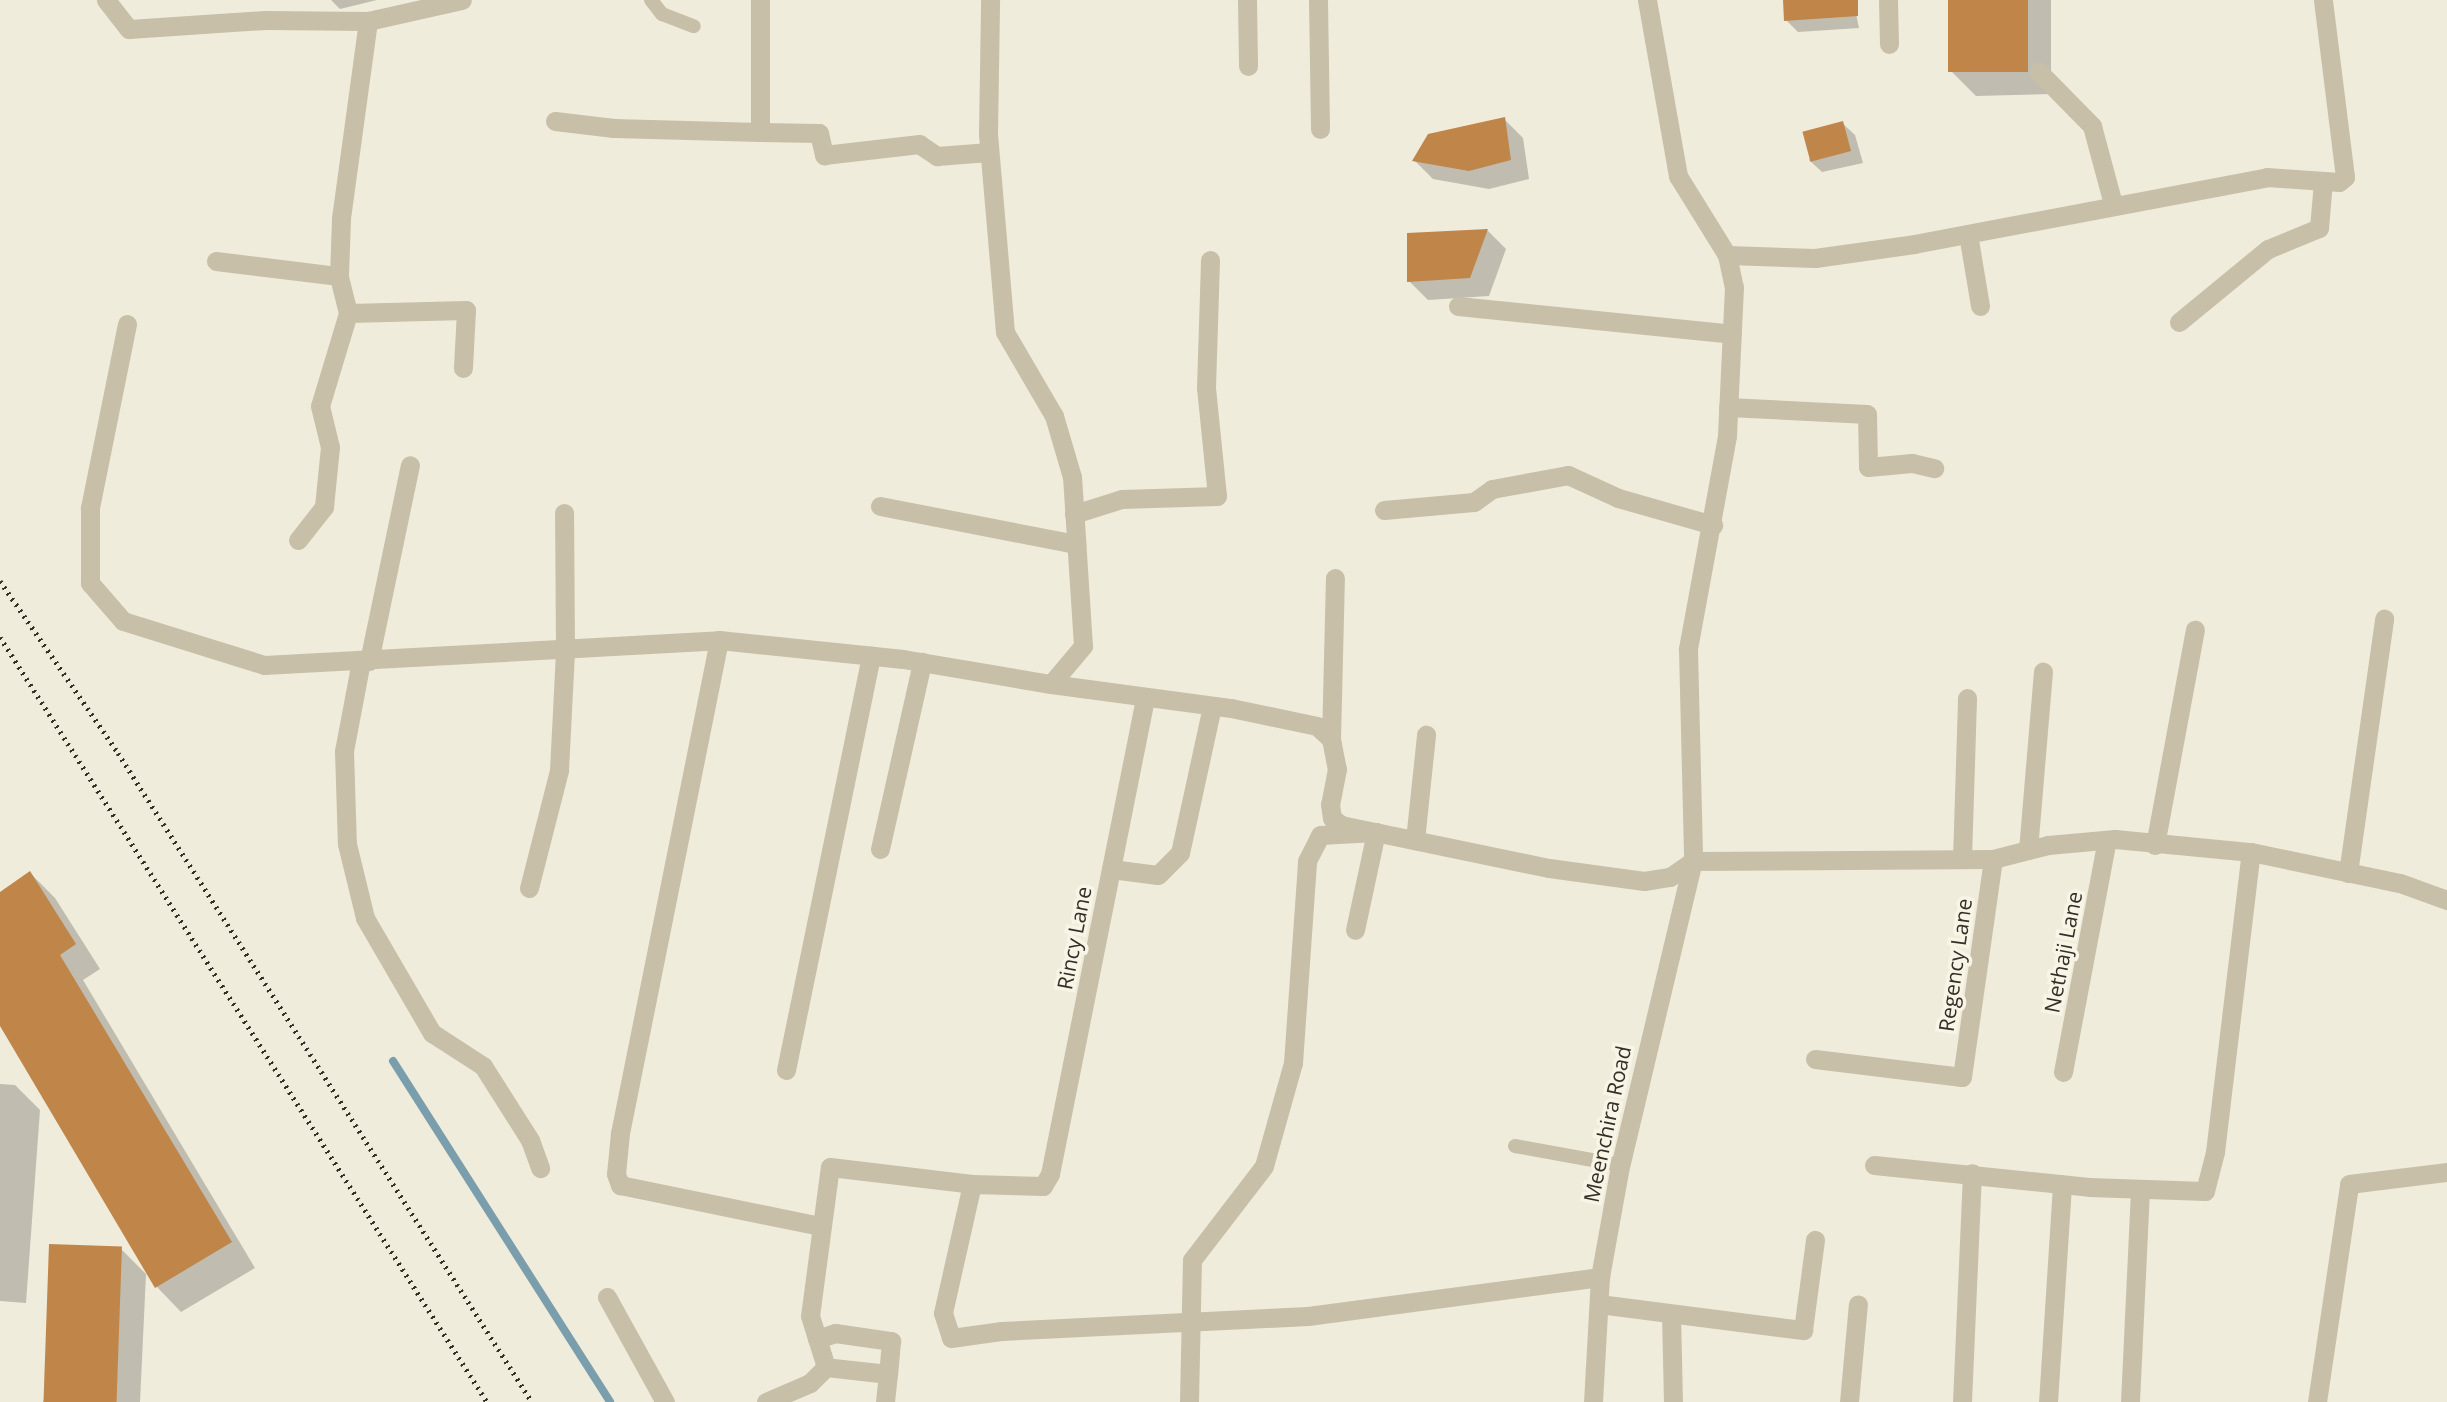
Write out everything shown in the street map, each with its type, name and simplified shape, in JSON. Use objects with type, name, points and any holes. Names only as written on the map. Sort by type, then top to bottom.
[{"type":"street","points":[[106,0],[129,29],[266,20],[368,21],[462,0]]},
{"type":"street","points":[[760,0],[760,132]]},
{"type":"street","points":[[990,0],[989,152],[1005,332],[1054,416],[1072,477],[1083,646],[1051,684]]},
{"type":"street","points":[[1247,0],[1248,66]]},
{"type":"street","points":[[1318,0],[1320,129]]},
{"type":"street","points":[[1647,0],[1678,176],[1727,255],[1815,258],[1968,234],[2113,204],[2267,177],[2339,182],[2345,177],[2323,0]]},
{"type":"street","points":[[1888,0],[1889,44]]},
{"type":"street","points":[[298,540],[324,507],[330,447],[320,406],[348,313],[340,276],[341,218],[368,21]]},
{"type":"street","points":[[2039,72],[2092,127],[2113,204]]},
{"type":"street","points":[[555,121],[614,128],[818,133],[824,155],[919,144],[937,156],[989,152]]},
{"type":"street","points":[[2179,322],[2268,249],[2319,229],[2323,181]]},
{"type":"street","points":[[1968,234],[1980,306]]},
{"type":"street","name":"Meenchira Road","points":[[1593,1402],[1600,1277],[1620,1165],[1693,861],[1688,649],[1713,525],[1728,407],[1734,287],[1727,255]]},
{"type":"street","points":[[1074,514],[1122,499],[1217,496],[1206,388],[1210,260]]},
{"type":"street","points":[[216,261],[340,276]]},
{"type":"street","points":[[1458,306],[1732,334]]},
{"type":"street","points":[[348,313],[466,310],[463,368]]},
{"type":"street","points":[[127,324],[90,508],[90,583],[123,621],[264,665],[719,640],[922,662],[1051,684],[1212,706],[1317,726],[1331,739]]},
{"type":"street","points":[[1728,407],[1867,414],[1868,467],[1912,463],[1934,468]]},
{"type":"street","points":[[410,465],[344,751],[347,844],[365,918],[432,1033],[484,1066],[530,1140],[540,1168]]},
{"type":"street","points":[[1384,510],[1474,502],[1492,489],[1568,475],[1618,498],[1713,525]]},
{"type":"street","points":[[880,506],[1076,544]]},
{"type":"street","points":[[529,888],[559,770],[565,650],[564,513]]},
{"type":"street","points":[[1335,578],[1331,739],[1337,769],[1329,803],[1332,818],[1342,825],[1644,881],[1670,877],[1693,861],[1993,859],[2028,850],[2107,840],[2251,852],[2348,873],[2447,900]]},
{"type":"street","points":[[2348,873],[2384,619]]},
{"type":"street","points":[[2155,845],[2195,630]]},
{"type":"street","points":[[719,640],[620,1133],[616,1174],[620,1185],[818,1226]]},
{"type":"street","points":[[786,1070],[871,656]]},
{"type":"street","points":[[880,849],[922,662]]},
{"type":"street","points":[[2028,850],[2043,673]]},
{"type":"street","name":"Rincy Lane","points":[[972,1184],[1043,1186],[1050,1174],[1145,697]]},
{"type":"street","points":[[1962,859],[1967,698]]},
{"type":"street","points":[[1111,869],[1158,875],[1180,853],[1212,706]]},
{"type":"street","points":[[1415,840],[1426,735]]},
{"type":"street","points":[[1355,930],[1376,832]]},
{"type":"street","points":[[1189,1402],[1192,1259],[1264,1166],[1293,1063],[1307,861],[1320,835],[1376,832]]},
{"type":"street","name":"Nethaji Lane","points":[[2063,1072],[2107,840]]},
{"type":"street","points":[[1874,1165],[2062,1184],[2205,1191],[2215,1152],[2251,852]]},
{"type":"street","name":"Regency Lane","points":[[1815,1059],[1962,1077],[1993,859]]},
{"type":"street","points":[[826,1367],[810,1316],[818,1226],[830,1167],[972,1184],[943,1313],[951,1338],[1191,1320],[1308,1317],[1600,1277]]},
{"type":"street","points":[[2317,1402],[2349,1184],[2447,1172]]},
{"type":"street","points":[[1962,1402],[1972,1173]]},
{"type":"street","points":[[2048,1402],[2062,1184]]},
{"type":"street","points":[[2130,1402],[2140,1189]]},
{"type":"street","points":[[1599,1304],[1803,1329],[1815,1240]]},
{"type":"street","points":[[607,1297],[665,1402]]},
{"type":"street","points":[[1849,1402],[1858,1304]]},
{"type":"street","points":[[1671,1314],[1672,1402]]},
{"type":"street","points":[[817,1339],[835,1333],[891,1341],[885,1402]]},
{"type":"street","points":[[826,1367],[888,1374]]},
{"type":"street","points":[[766,1402],[810,1383],[826,1367]]},
{"type":"lane","points":[[651,0],[662,14],[694,26]]},
{"type":"lane","points":[[1515,1146],[1620,1165]]},
{"type":"building","points":[[1783,0],[1858,0],[1858,16],[1784,21]]},
{"type":"building","points":[[1948,0],[2028,0],[2028,72],[1948,72]]},
{"type":"building","points":[[1505,117],[1511,160],[1469,171],[1412,161],[1428,134]]},
{"type":"building","points":[[1843,121],[1851,151],[1810,162],[1802,132]]},
{"type":"building","points":[[1488,229],[1470,278],[1407,282],[1407,233]]},
{"type":"building","points":[[30,871],[76,944],[60,955],[232,1242],[155,1288],[0,1026],[0,892]]},
{"type":"building","points":[[49,1244],[122,1247],[117,1402],[43,1402]]},
{"type":"waterway","points":[[393,1061],[610,1402]]},
{"type":"railway","points":[[0,581],[118,753],[532,1402]]},
{"type":"railway","points":[[0,637],[487,1402]]}]
